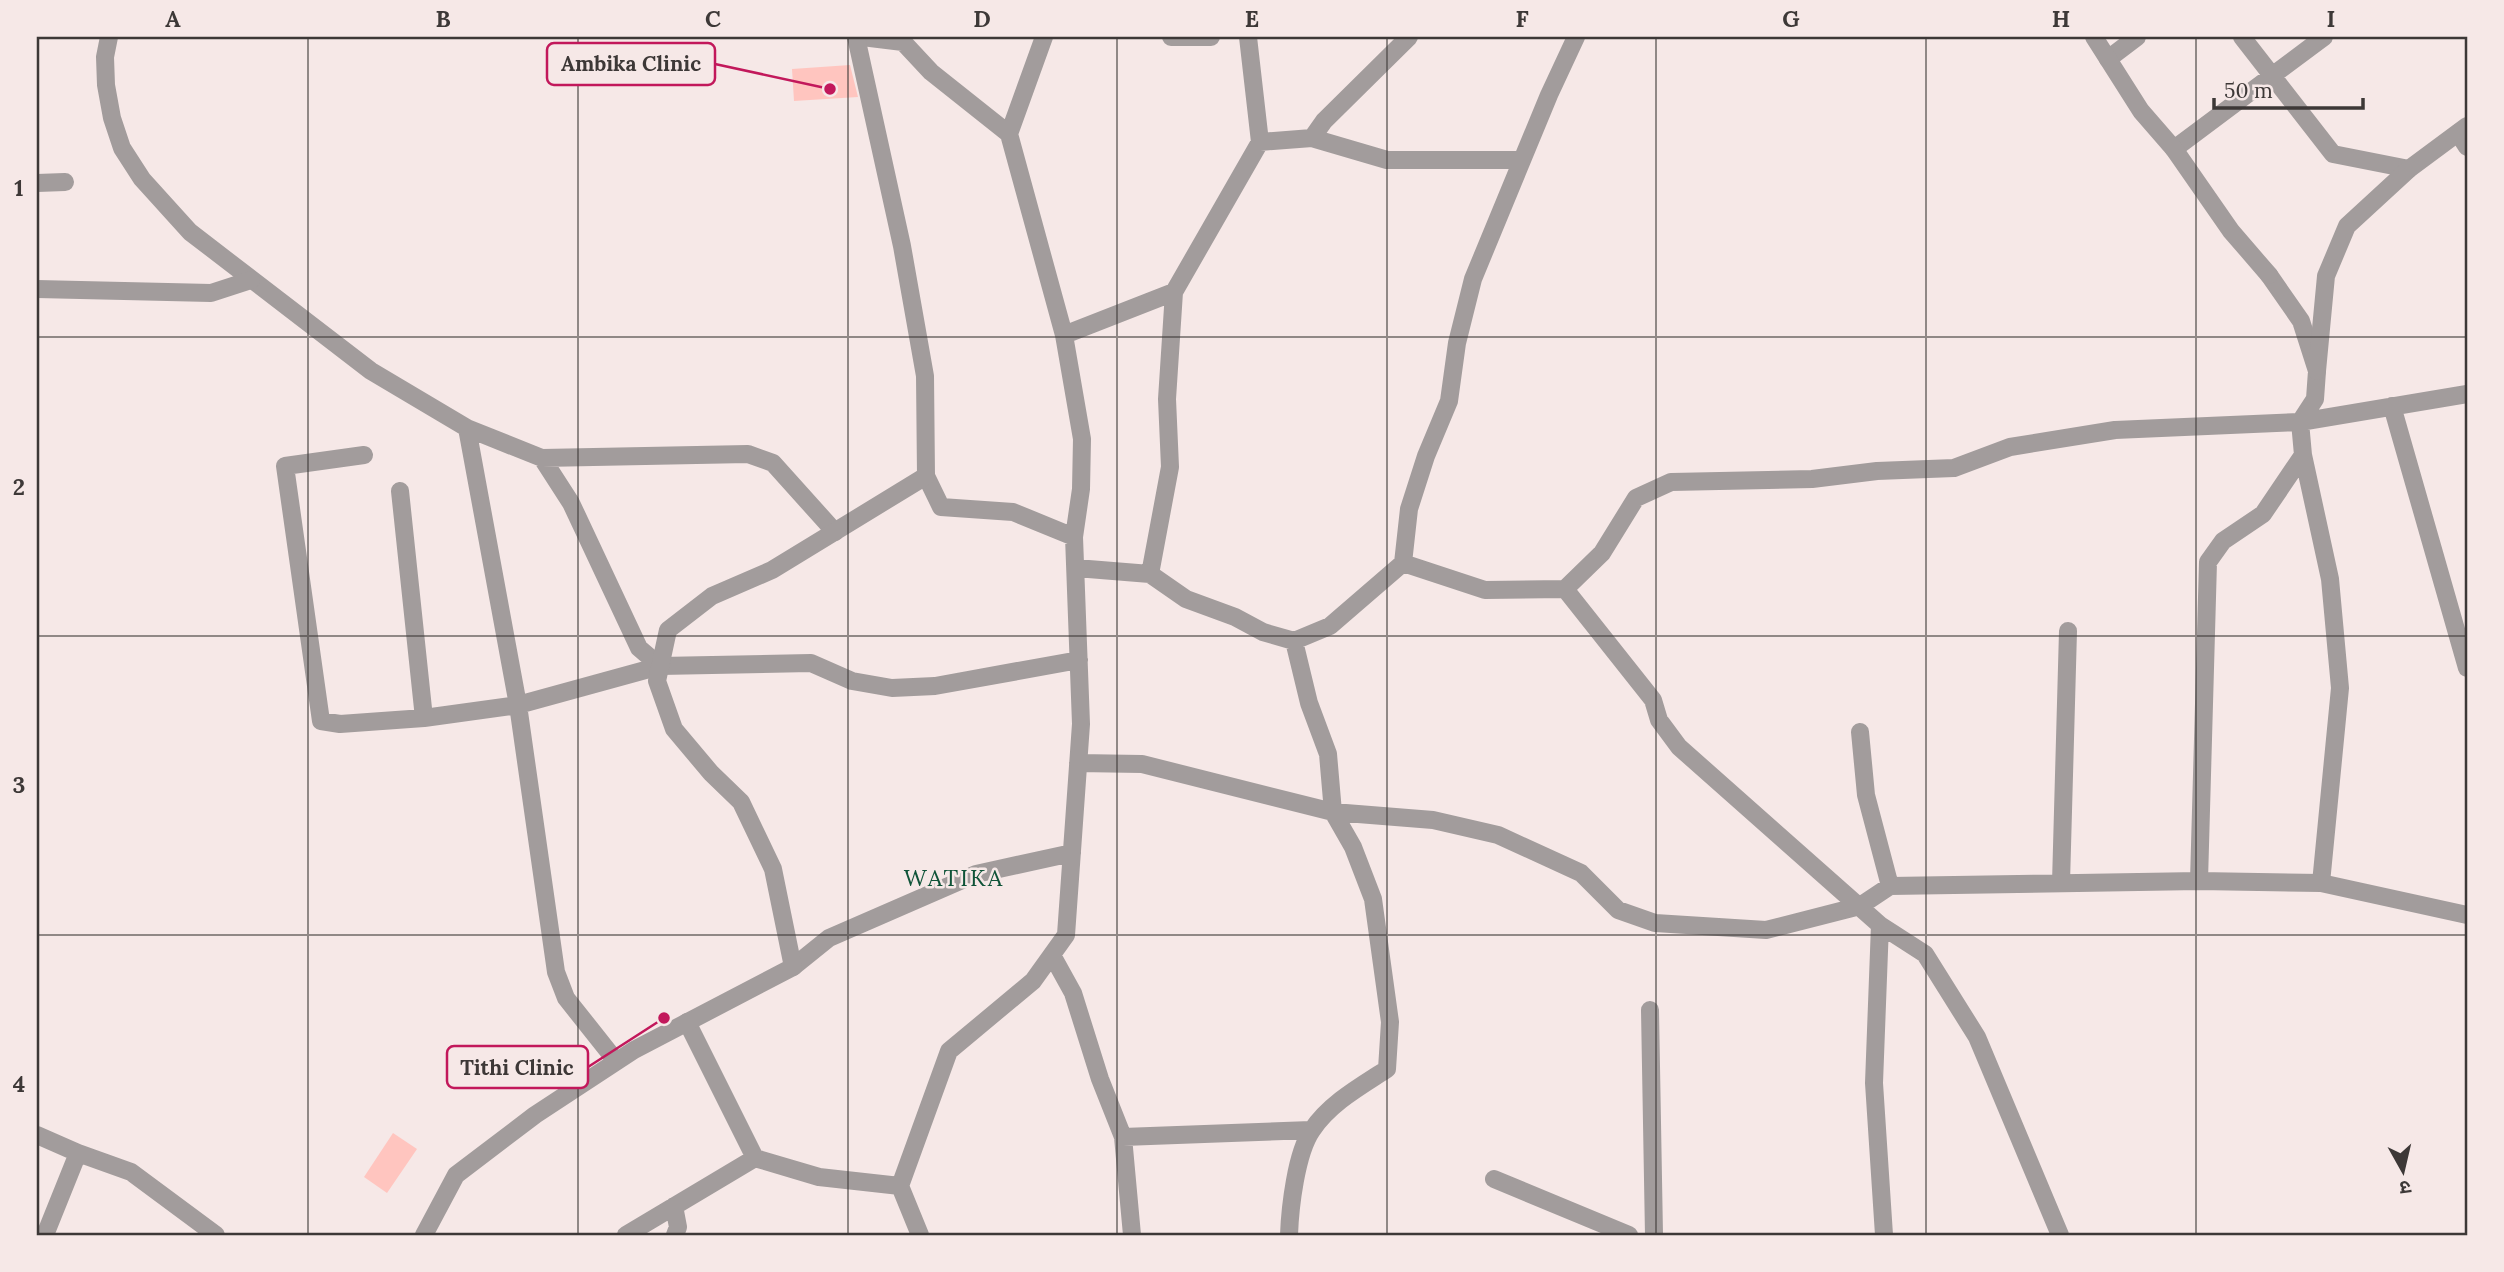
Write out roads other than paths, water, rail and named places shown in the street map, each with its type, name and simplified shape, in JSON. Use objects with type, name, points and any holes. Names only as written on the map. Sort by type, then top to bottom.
[{"type":"street","points":[[109,37],[105,57],[106,85],[112,118],[122,148],[142,179],[190,232],[371,371],[467,428],[542,458],[748,454],[774,463],[835,532]]},
{"type":"street","points":[[856,37],[902,246],[925,376],[926,476],[941,508],[1013,512],[1074,537]]},
{"type":"street","points":[[862,37],[903,42],[931,72],[1009,134]]},
{"type":"street","points":[[920,1235],[900,1186],[949,1051],[1033,981],[1066,935],[1081,724],[1074,537],[1081,489],[1082,439],[1064,335],[1009,134],[1044,37]]},
{"type":"street","points":[[1171,37],[1211,37]]},
{"type":"street","points":[[1150,574],[1170,467],[1167,399],[1174,292],[1260,142],[1248,37]]},
{"type":"street","points":[[1312,138],[1324,121],[1409,37]]},
{"type":"street","points":[[1076,568],[1150,574],[1186,599],[1235,617],[1263,632],[1294,641],[1330,626],[1403,563],[1409,509],[1426,456],[1450,401],[1457,342],[1473,279],[1576,37]]},
{"type":"street","points":[[2094,37],[2141,111],[2174,149],[2231,231],[2269,275],[2301,321],[2317,371]]},
{"type":"street","points":[[2108,59],[2137,37]]},
{"type":"street","points":[[2242,37],[2333,153],[2410,169]]},
{"type":"street","points":[[2174,149],[2324,37]]},
{"type":"street","points":[[2321,883],[2340,688],[2329,579],[2303,455],[2300,422],[2315,399],[2326,276],[2347,226],[2410,169],[2464,135]]},
{"type":"street","points":[[1260,142],[1312,138],[1387,160],[1522,160]]},
{"type":"street","points":[[37,183],[65,182]]},
{"type":"street","points":[[37,289],[211,293],[251,280]]},
{"type":"street","points":[[1064,335],[1174,292]]},
{"type":"street","points":[[1403,563],[1485,590],[1565,589],[1602,553],[1636,498],[1671,482],[1812,479],[1877,471],[1954,468],[2010,447],[2115,430],[2300,422],[2467,394]]},
{"type":"street","points":[[2392,406],[2467,667]]},
{"type":"street","points":[[467,428],[518,705],[556,972],[566,998],[616,1061]]},
{"type":"street","points":[[364,455],[285,466],[321,720],[341,724],[424,718],[518,705],[660,666],[811,663],[852,681],[892,688],[935,686],[1079,660]]},
{"type":"street","points":[[2199,881],[2208,562],[2223,541],[2263,514],[2303,455]]},
{"type":"street","points":[[542,458],[571,503],[639,648],[660,666]]},
{"type":"street","points":[[793,967],[773,869],[741,802],[711,773],[674,729],[657,681],[668,630],[712,596],[772,570],[926,476]]},
{"type":"street","points":[[400,491],[424,718]]},
{"type":"street","points":[[1565,589],[1653,700],[1659,720],[1679,747],[1880,925],[1925,954],[1977,1037],[2060,1235]]},
{"type":"street","points":[[2061,883],[2068,631]]},
{"type":"street","points":[[1289,1235],[1290,1210],[1300,1159],[1311,1130],[1342,1099],[1387,1069],[1390,1023],[1373,899],[1353,847],[1333,812],[1328,754],[1309,703],[1294,641]]},
{"type":"street","points":[[1860,732],[1866,795],[1890,886]]},
{"type":"street","points":[[1078,763],[1142,764],[1333,812],[1433,820],[1498,835],[1581,873],[1618,910],[1655,923],[1766,930],[1860,906],[1890,886],[2199,881],[2321,883],[2467,915]]},
{"type":"street","points":[[424,1235],[456,1175],[535,1115],[616,1061],[793,967],[829,938],[976,874],[1072,853]]},
{"type":"street","points":[[1880,925],[1874,1083],[1884,1235]]},
{"type":"street","points":[[1052,955],[1073,992],[1100,1079],[1123,1137],[1132,1235]]},
{"type":"street","points":[[1650,1010],[1654,1235]]},
{"type":"street","points":[[687,1022],[755,1158],[819,1177],[900,1186]]},
{"type":"street","points":[[1123,1137],[1311,1130]]},
{"type":"street","points":[[37,1135],[131,1172],[216,1235]]},
{"type":"street","points":[[46,1235],[78,1153]]},
{"type":"street","points":[[626,1235],[755,1158]]},
{"type":"street","points":[[1494,1179],[1629,1235]]},
{"type":"street","points":[[674,1206],[678,1227],[675,1235]]},
{"type":"place","name":"Ambika Clinic","points":[[830,89]]},
{"type":"place","name":"Tithi Clinic","points":[[664,1018]]},
{"type":"district","name":"WATIKA","points":[[954,877]]}]
